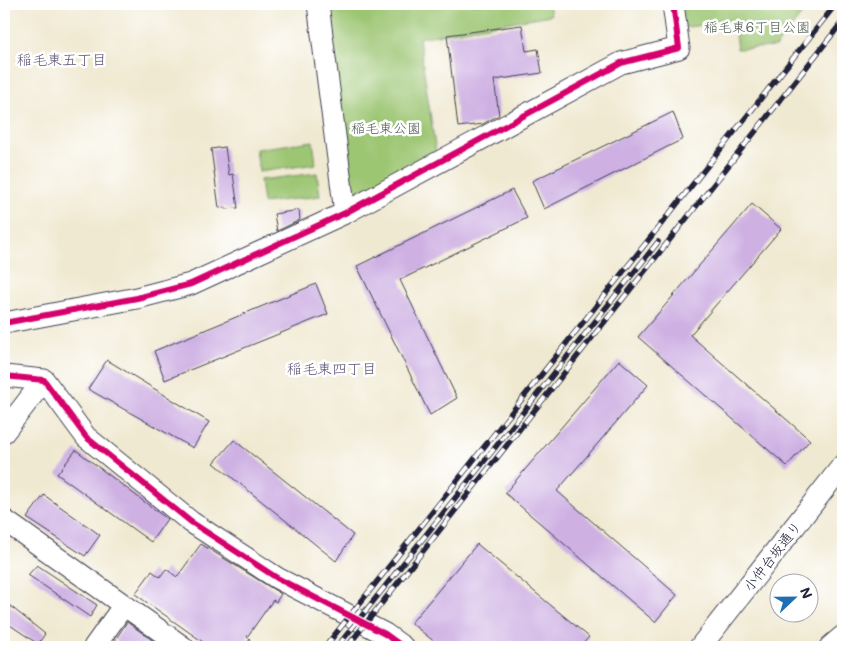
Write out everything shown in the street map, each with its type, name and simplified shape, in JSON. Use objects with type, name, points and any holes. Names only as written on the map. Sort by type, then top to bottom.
[{"type":"street","points":[[318,4],[345,213]]},
{"type":"street","points":[[4,323],[137,298],[191,284],[345,213],[621,63],[679,48],[674,4]]},
{"type":"street","points":[[4,376],[44,380],[86,437],[190,522],[380,641],[403,647]]},
{"type":"street","points":[[4,432],[44,380]]},
{"type":"street","name":"小仲台坂通り","points":[[700,647],[840,474]]},
{"type":"street","points":[[4,520],[183,647]]},
{"type":"street","points":[[94,647],[124,605]]},
{"type":"street","points":[[830,647],[843,636]]},
{"type":"green space","name":"稲毛東公園","points":[[324,4],[549,4],[551,15],[419,38],[436,153],[350,196]]},
{"type":"green space","name":"稲毛東6丁目公園","points":[[679,4],[810,4],[776,47],[737,49],[733,20],[683,28]]},
{"type":"green space","points":[[313,141],[316,164],[259,172],[256,149]]},
{"type":"green space","points":[[317,173],[320,196],[263,203],[260,180]]},
{"type":"building","points":[[522,25],[526,51],[538,49],[542,73],[494,80],[499,115],[483,124],[458,127],[447,35]]},
{"type":"building","points":[[673,112],[683,139],[544,209],[532,181]]},
{"type":"building","points":[[225,147],[229,175],[233,174],[238,208],[219,208],[211,149]]},
{"type":"building","points":[[512,190],[527,218],[400,280],[457,398],[430,415],[357,266]]},
{"type":"building","points":[[752,204],[781,229],[690,335],[810,440],[787,466],[638,337]]},
{"type":"building","points":[[299,210],[300,220],[277,231],[274,214]]},
{"type":"building","points":[[316,284],[328,314],[165,380],[154,351]]},
{"type":"building","points":[[107,360],[209,422],[193,448],[88,389]]},
{"type":"building","points":[[619,360],[648,385],[557,491],[677,595],[655,622],[505,493]]},
{"type":"building","points":[[234,440],[353,535],[336,561],[214,463]]},
{"type":"building","points":[[76,450],[167,519],[151,542],[57,474]]},
{"type":"building","points":[[44,495],[100,535],[85,556],[27,518]]},
{"type":"building","points":[[201,544],[281,594],[276,602],[273,600],[247,637],[250,639],[245,647],[210,647],[135,594],[152,571],[160,577],[166,569],[177,577]]},
{"type":"building","points":[[477,544],[589,637],[580,647],[441,647],[411,623]]},
{"type":"building","points":[[37,565],[97,605],[90,617],[28,575]]},
{"type":"building","points":[[4,601],[45,634],[38,644],[4,621]]},
{"type":"building","points":[[127,622],[162,647],[125,647],[115,640]]},
{"type":"railway","points":[[325,647],[836,4]]},
{"type":"railway","points":[[347,647],[843,21]]},
{"type":"railway","points":[[337,647],[658,242]]},
{"type":"cycle path","points":[[4,323],[137,298],[191,284],[345,213],[621,63],[679,48],[673,4]]},
{"type":"cycle path","points":[[4,376],[44,380],[86,437],[191,522],[277,578],[385,634],[403,647]]},
{"type":"district","name":"稲毛東五丁目","points":[[62,59]]},
{"type":"district","name":"稲毛東四丁目","points":[[332,368]]}]
